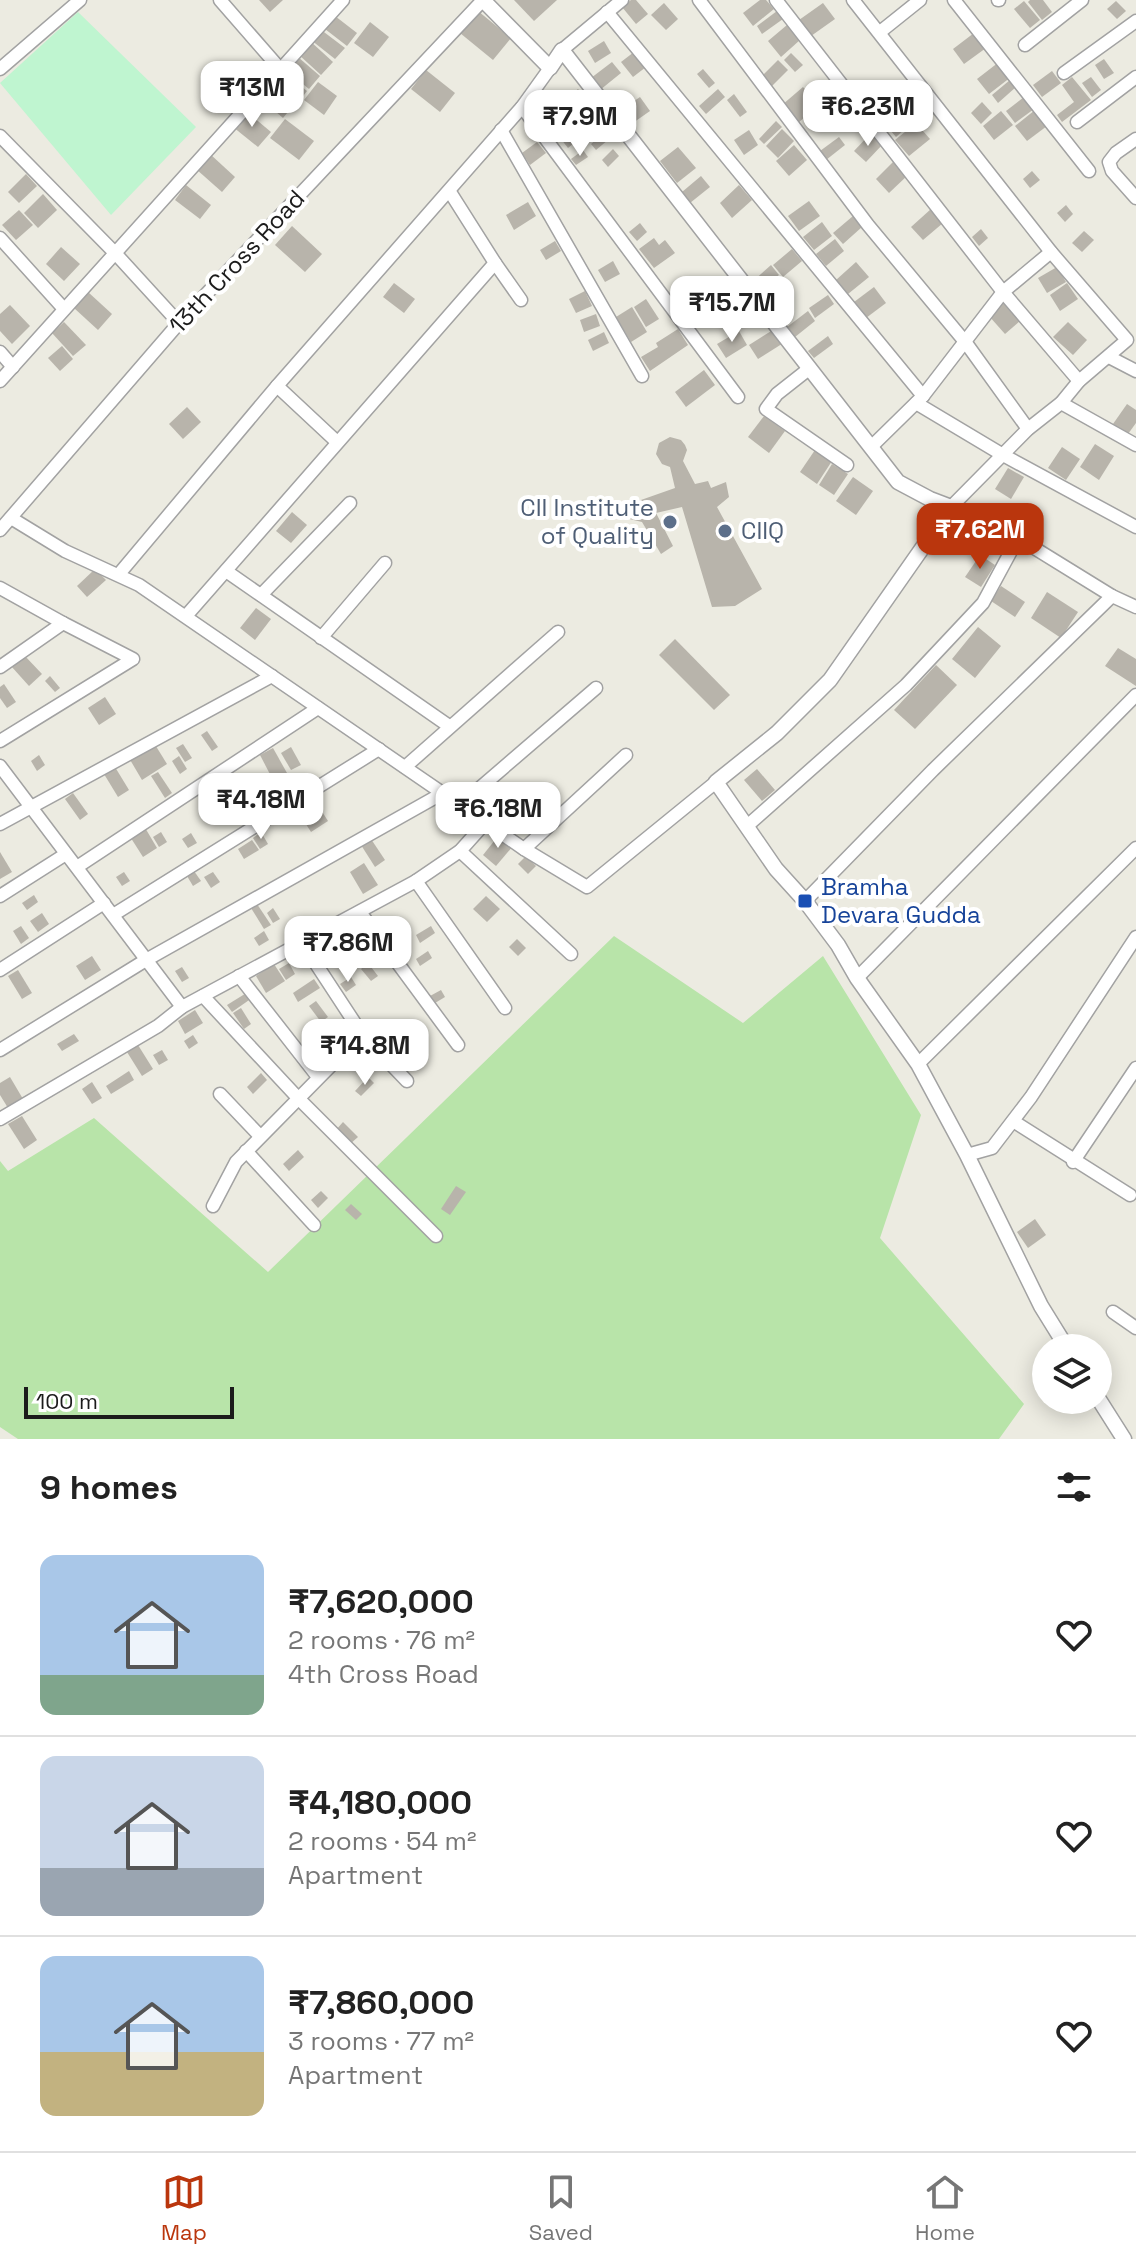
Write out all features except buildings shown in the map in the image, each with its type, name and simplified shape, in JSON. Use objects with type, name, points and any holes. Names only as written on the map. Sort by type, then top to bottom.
[{"type":"street","points":[[0,69],[80,0]]},
{"type":"street","points":[[220,0],[281,70]]},
{"type":"street","points":[[0,381],[343,0]]},
{"type":"street","points":[[483,0],[550,68]]},
{"type":"street","name":"13th Cross Road","points":[[0,530],[179,323],[483,0]]},
{"type":"street","points":[[119,574],[277,386],[522,107],[562,50],[622,0]]},
{"type":"street","points":[[699,0],[868,225],[966,343],[1028,429]]},
{"type":"street","points":[[776,0],[1003,292],[1079,381]]},
{"type":"street","points":[[853,0],[1051,252],[1127,340]]},
{"type":"street","points":[[880,32],[920,0]]},
{"type":"street","points":[[954,0],[1089,171]]},
{"type":"street","points":[[1025,45],[1082,0]]},
{"type":"street","points":[[607,12],[920,400],[1003,455],[1136,527]]},
{"type":"street","points":[[1064,73],[1136,21]]},
{"type":"street","points":[[562,50],[898,482],[1018,538],[1112,596],[1136,607]]},
{"type":"street","points":[[1077,122],[1136,77]]},
{"type":"street","points":[[522,107],[738,397]]},
{"type":"street","points":[[501,130],[642,376]]},
{"type":"street","points":[[0,136],[179,323]]},
{"type":"street","points":[[1136,139],[1109,162],[1112,171],[1136,198]]},
{"type":"street","points":[[450,192],[521,300]]},
{"type":"street","points":[[0,238],[64,309]]},
{"type":"street","points":[[871,447],[920,400],[1003,292],[1051,252]]},
{"type":"street","points":[[186,616],[495,263]]},
{"type":"street","points":[[11,518],[65,551],[119,574],[186,616],[524,849],[587,887],[777,733],[830,680],[951,507],[1028,429],[1061,403],[1079,381],[1136,330]]},
{"type":"street","points":[[0,352],[13,367]]},
{"type":"street","points":[[1109,357],[1136,371]]},
{"type":"street","points":[[810,368],[777,394],[766,409],[847,465]]},
{"type":"street","points":[[277,386],[337,442]]},
{"type":"street","points":[[1061,403],[1136,445]]},
{"type":"street","points":[[261,595],[350,503]]},
{"type":"street","points":[[747,826],[906,685],[983,603],[1018,538]]},
{"type":"street","points":[[321,638],[385,563]]},
{"type":"street","points":[[226,571],[449,726]]},
{"type":"street","points":[[0,588],[133,659],[0,741]]},
{"type":"street","points":[[805,901],[933,770],[1112,596]]},
{"type":"street","points":[[0,667],[63,623]]},
{"type":"street","points":[[405,767],[558,632]]},
{"type":"street","points":[[0,824],[272,676]]},
{"type":"street","points":[[460,805],[596,688]]},
{"type":"street","points":[[857,978],[1136,695]]},
{"type":"street","points":[[77,867],[318,708]]},
{"type":"street","points":[[113,915],[379,749]]},
{"type":"street","points":[[524,849],[626,755]]},
{"type":"street","points":[[0,766],[182,1007]]},
{"type":"street","points":[[716,782],[776,869],[838,945],[857,978],[918,1064],[967,1155],[1041,1306],[1058,1334]]},
{"type":"street","points":[[0,1050],[146,960],[443,793]]},
{"type":"street","points":[[0,1119],[158,1026],[182,1007],[416,881],[460,851],[486,822]]},
{"type":"street","points":[[918,1064],[1136,848]]},
{"type":"street","points":[[460,851],[571,954]]},
{"type":"street","points":[[0,896],[66,854]]},
{"type":"street","points":[[416,881],[505,1008]]},
{"type":"street","points":[[0,970],[104,903]]},
{"type":"street","points":[[360,912],[458,1045]]},
{"type":"street","points":[[967,1155],[992,1148],[1013,1121],[1136,937]]},
{"type":"street","points":[[301,941],[362,1034],[407,1081]]},
{"type":"street","points":[[239,976],[318,1077]]},
{"type":"street","points":[[203,996],[298,1098],[436,1236]]},
{"type":"street","points":[[213,1206],[231,1168],[362,1034]]},
{"type":"street","points":[[1073,1162],[1136,1068]]},
{"type":"street","points":[[220,1094],[260,1136]]},
{"type":"street","points":[[1013,1121],[1073,1162],[1130,1195]]},
{"type":"street","points":[[246,1151],[314,1225]]},
{"type":"street","points":[[1113,1312],[1136,1328]]},
{"type":"street","points":[[1108,1414],[1124,1439]]},
{"type":"green space","points":[[78,12],[196,127],[111,215],[0,83]]},
{"type":"green space","points":[[614,936],[743,1023],[823,956],[921,1115],[880,1238],[1024,1404],[999,1439],[18,1439],[0,1427],[0,1161],[8,1171],[94,1118],[268,1272]]},
{"type":"place","name":"CII Institute of Quality","points":[[670,522]]},
{"type":"place","name":"CIIQ","points":[[725,531]]},
{"type":"place","name":"Bramha Devara Gudda","points":[[805,901]]}]
